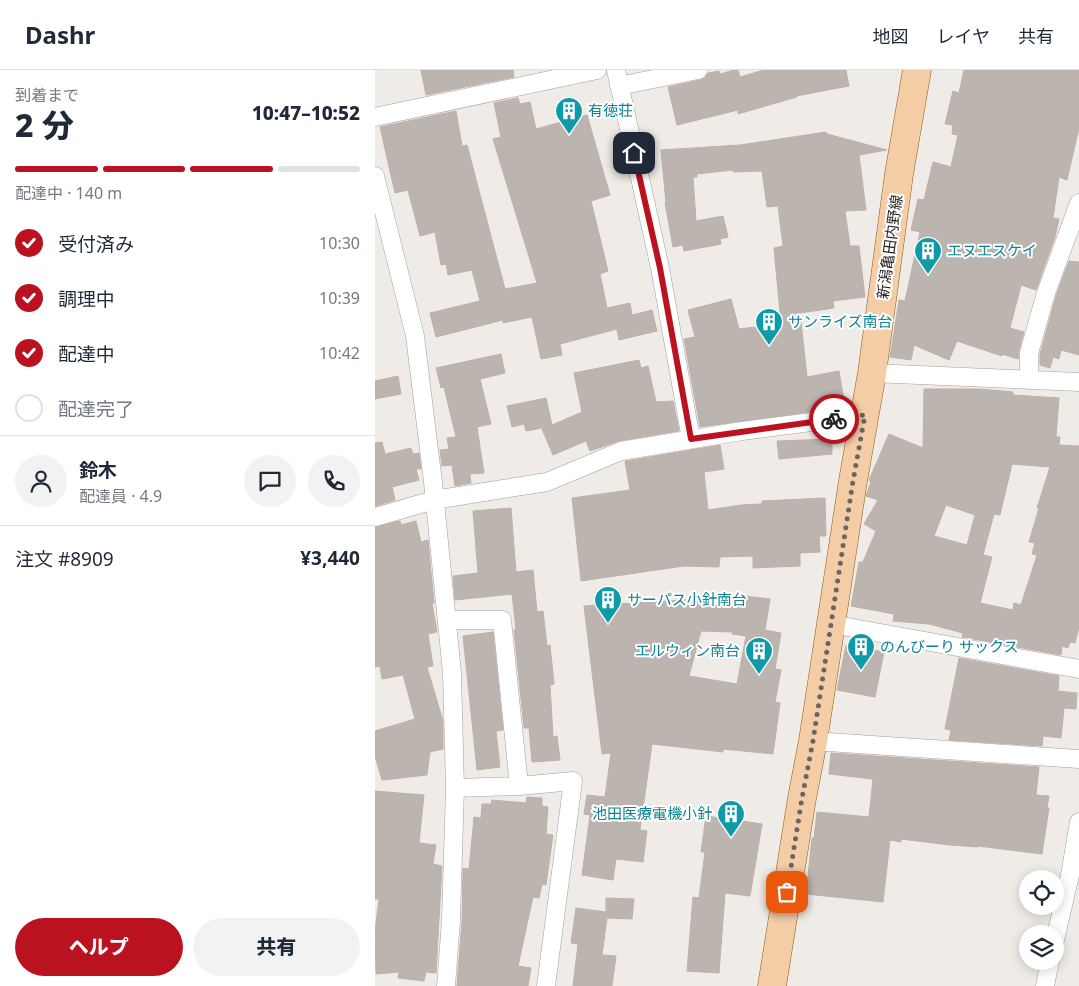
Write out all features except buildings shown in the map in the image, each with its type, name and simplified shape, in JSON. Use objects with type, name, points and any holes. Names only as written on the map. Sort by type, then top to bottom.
[{"type":"main road","name":"新潟亀田内野線","points":[[772,986],[873,374],[899,174],[917,70]]},
{"type":"street","points":[[375,117],[597,70]]},
{"type":"street","points":[[691,439],[660,268],[618,78],[698,70]]},
{"type":"street","points":[[375,176],[415,336],[452,673],[455,788],[451,920],[446,986]]},
{"type":"street","points":[[1029,380],[1029,353],[1046,293],[1079,203]]},
{"type":"street","points":[[873,374],[1079,382]]},
{"type":"street","points":[[375,517],[434,500],[547,482],[621,451],[691,439],[865,415]]},
{"type":"street","points":[[447,620],[502,620],[519,786]]},
{"type":"street","points":[[831,624],[1079,669]]},
{"type":"street","points":[[813,741],[1079,759]]},
{"type":"street","points":[[455,788],[519,786],[573,781],[546,986]]},
{"type":"street","points":[[1059,925],[1074,875],[1079,822]]},
{"type":"street","points":[[1045,986],[1048,970]]},
{"type":"way so far","points":[[787,892],[865,415],[834,419]]},
{"type":"place","name":"有徳荘","points":[[569,135]]},
{"type":"place","name":"エヌエスケイ","points":[[928,275]]},
{"type":"place","name":"サンライズ南台","points":[[769,346]]},
{"type":"place","name":"サーパス小針南台","points":[[608,624]]},
{"type":"place","name":"のんびーり サックス","points":[[861,671]]},
{"type":"place","name":"エルウィン南台","points":[[759,675]]},
{"type":"place","name":"池田医療電機小針","points":[[731,838]]},
{"type":"route","points":[[634,153],[660,268],[691,439],[834,419]]}]
